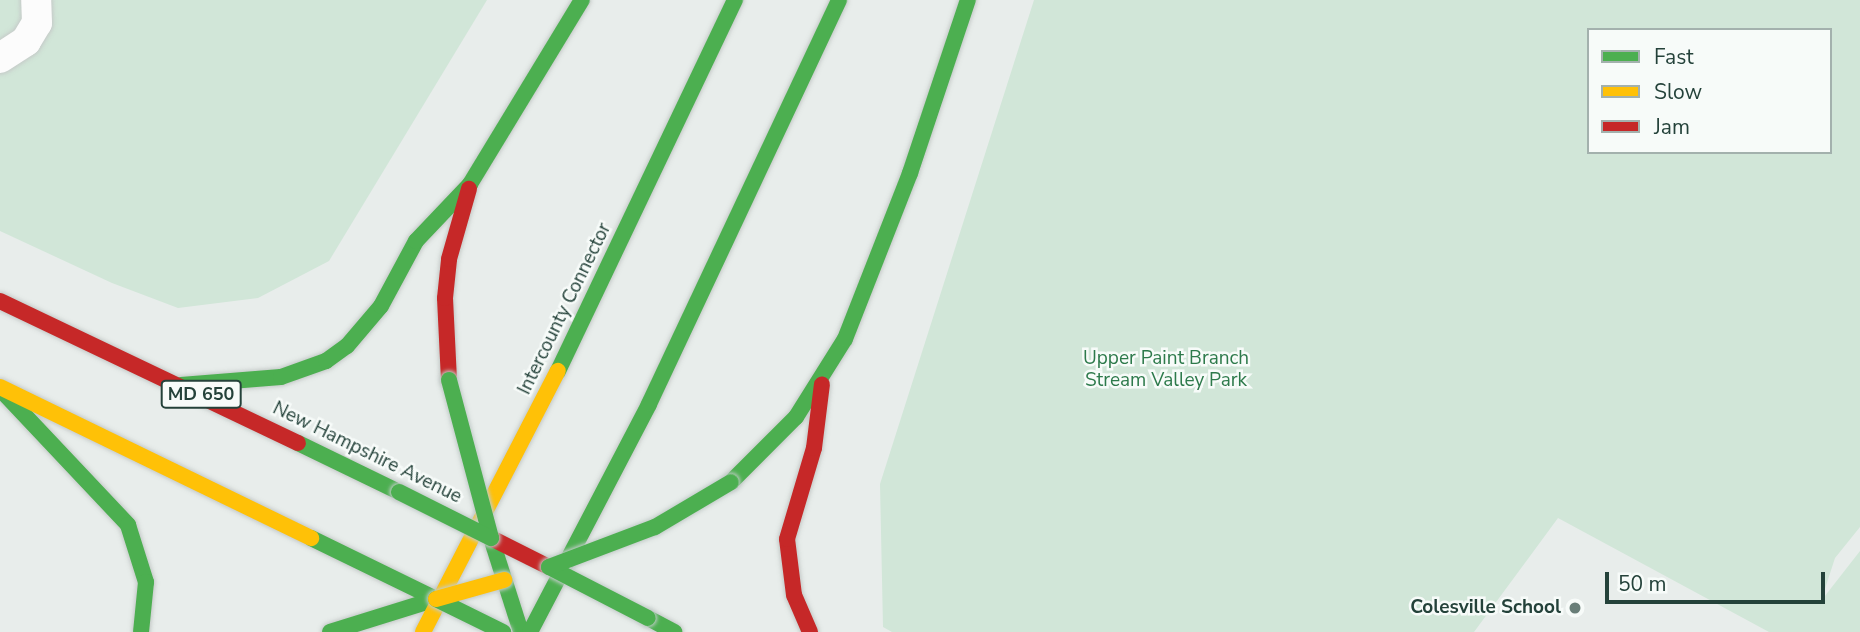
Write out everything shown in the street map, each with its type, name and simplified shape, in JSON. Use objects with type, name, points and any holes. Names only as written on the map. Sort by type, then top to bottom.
[{"type":"main road","points":[[181,385],[271,379],[326,362],[365,328],[416,242],[470,184],[582,0]]},
{"type":"main road","name":"Intercounty Connector","points":[[423,632],[533,424],[735,0]]},
{"type":"main road","points":[[530,632],[649,404],[839,0]]},
{"type":"main road","points":[[330,632],[549,567],[655,527],[732,482],[768,450],[823,379],[864,298],[968,0]]},
{"type":"main road","points":[[470,184],[449,259],[445,298],[449,380],[491,538],[521,632]]},
{"type":"main road","name":"New Hampshire Avenue","points":[[0,301],[181,385],[399,492],[674,632]]},
{"type":"main road","points":[[810,632],[794,595],[787,539],[794,501],[814,448],[823,379]]},
{"type":"main road","points":[[0,388],[503,632]]},
{"type":"main road","points":[[0,388],[128,525],[146,582],[141,632]]},
{"type":"street","points":[[0,58],[26,41],[37,23],[36,0]]},
{"type":"green space","points":[[0,0],[487,0],[329,261],[258,298],[178,308],[112,283],[0,231]]},
{"type":"green space","name":"Upper Paint Branch Stream Valley Park","points":[[1034,0],[1860,0],[1860,527],[1835,558],[1821,601],[1860,551],[1860,632],[1769,632],[1558,518],[1474,632],[892,632],[883,627],[880,484]]},
{"type":"traffic: fast","points":[[181,385],[281,377],[326,361],[347,346],[381,306],[416,241],[470,184],[582,0]]},
{"type":"traffic: fast","points":[[558,371],[735,0]]},
{"type":"traffic: fast","points":[[530,632],[649,404],[839,0]]},
{"type":"traffic: fast","points":[[731,482],[796,417],[845,339],[910,173],[968,0]]},
{"type":"traffic: fast","points":[[449,380],[491,538]]},
{"type":"traffic: fast","points":[[0,389],[128,525],[146,582],[141,632]]},
{"type":"traffic: fast","points":[[298,443],[399,492]]},
{"type":"traffic: fast","points":[[549,567],[655,527],[731,482]]},
{"type":"traffic: fast","points":[[399,492],[491,538]]},
{"type":"traffic: fast","points":[[311,538],[436,599]]},
{"type":"traffic: fast","points":[[491,538],[521,632]]},
{"type":"traffic: fast","points":[[549,567],[648,618]]},
{"type":"traffic: fast","points":[[330,632],[436,599]]},
{"type":"traffic: fast","points":[[436,599],[503,632]]},
{"type":"traffic: fast","points":[[648,618],[674,632]]},
{"type":"traffic: slow","points":[[423,632],[558,371]]},
{"type":"traffic: slow","points":[[0,387],[311,538]]},
{"type":"traffic: slow","points":[[436,599],[504,580]]},
{"type":"traffic: jam","points":[[449,380],[445,298],[449,259],[469,189]]},
{"type":"traffic: jam","points":[[0,301],[298,443]]},
{"type":"traffic: jam","points":[[810,632],[794,595],[787,539],[814,448],[822,384]]},
{"type":"traffic: jam","points":[[491,538],[549,567]]},
{"type":"place","name":"Colesville School","points":[[1575,608]]}]
